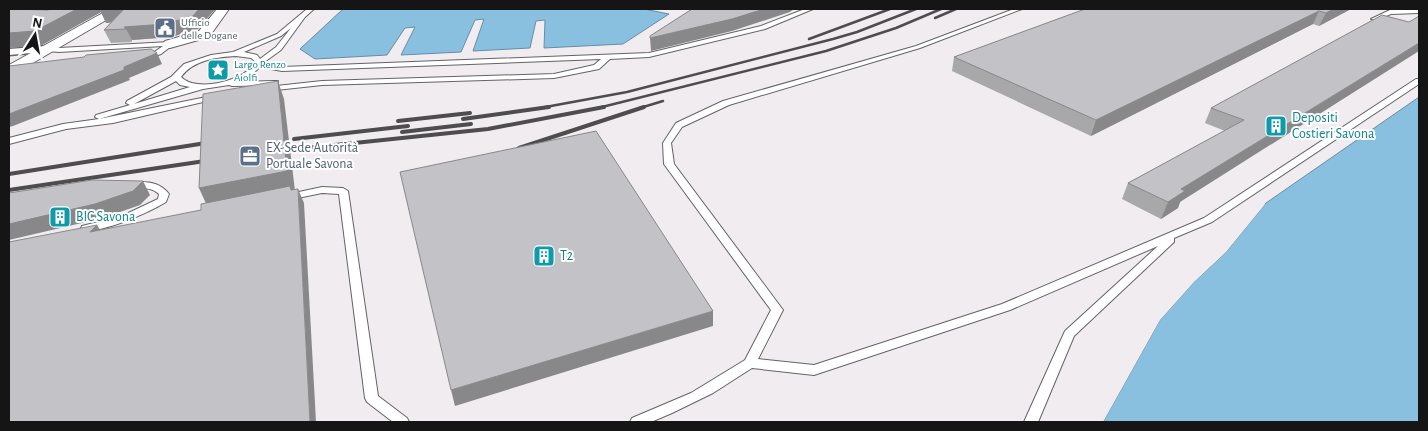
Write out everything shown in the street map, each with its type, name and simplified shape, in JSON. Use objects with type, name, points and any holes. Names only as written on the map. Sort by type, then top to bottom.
[{"type":"street","points":[[9,71],[119,9]]},
{"type":"street","points":[[170,44],[204,34],[223,9]]},
{"type":"street","points":[[9,52],[48,49]]},
{"type":"lane","points":[[233,54],[279,35],[311,9]]},
{"type":"lane","points":[[104,115],[176,77],[184,67],[218,56],[233,54],[252,56],[259,63],[282,69],[649,55],[762,28],[810,9]]},
{"type":"lane","points":[[637,422],[682,405],[720,384],[750,363],[777,310],[669,164],[666,143],[679,125],[726,103],[918,47],[1019,9]]},
{"type":"lane","points":[[1374,19],[1390,12],[1419,11]]},
{"type":"lane","points":[[221,84],[247,76],[259,63],[274,53],[292,33],[302,17]]},
{"type":"lane","points":[[48,49],[170,44]]},
{"type":"lane","points":[[141,57],[150,57],[166,49],[170,44]]},
{"type":"lane","points":[[9,141],[203,86],[554,76],[596,67],[608,57]]},
{"type":"lane","points":[[9,71],[35,66]]},
{"type":"lane","points":[[176,77],[184,84],[203,86]]},
{"type":"lane","points":[[750,363],[814,370],[1006,307],[1208,220],[1419,81]]},
{"type":"lane","points":[[236,93],[322,83]]},
{"type":"lane","points":[[63,127],[113,120],[226,95]]},
{"type":"lane","points":[[71,232],[143,212],[163,200],[164,194],[159,187],[149,184],[121,186]]},
{"type":"lane","points":[[277,200],[322,190],[343,191],[372,398],[402,422]]},
{"type":"lane","points":[[1031,422],[1069,334],[1177,234]]},
{"type":"lane","points":[[85,239],[104,235]]},
{"type":"water","points":[[343,9],[644,9],[669,14],[623,44],[544,48],[545,20],[536,21],[530,48],[473,51],[484,19],[475,20],[461,52],[401,55],[415,27],[405,28],[387,55],[315,59],[300,49]]},
{"type":"water","points":[[1419,97],[1419,422],[1103,422],[1160,320],[1194,282],[1226,252],[1266,203]]},
{"type":"pier","points":[[1266,203],[1226,252],[1194,282],[1160,320],[1103,422],[1101,422],[1157,318],[1192,280],[1224,250]]},
{"type":"building","points":[[9,9],[77,9],[35,31],[9,33]]},
{"type":"building","points":[[124,9],[199,9],[193,16],[165,24],[104,30]]},
{"type":"building","points":[[692,9],[764,9],[732,19],[650,38],[650,36]]},
{"type":"building","points":[[1085,9],[1333,9],[1326,13],[1319,11],[1096,120],[954,57]]},
{"type":"building","points":[[1382,15],[1409,22],[1419,16],[1419,43],[1181,189],[1185,191],[1168,202],[1128,183],[1244,120],[1211,108]]},
{"type":"building","points":[[151,49],[157,53],[124,67],[124,70],[9,114],[9,66],[84,57],[86,55]]},
{"type":"building","name":"EX-Sede Autorità Portuale Savona","points":[[278,81],[287,171],[199,188],[203,94]]},
{"type":"building","name":"T2","points":[[596,131],[713,311],[451,390],[400,172]]},
{"type":"building","points":[[92,180],[143,181],[133,191],[95,204],[9,224],[9,193]]},
{"type":"building","points":[[290,186],[291,190],[298,189],[310,422],[9,422],[9,242],[97,225],[90,232],[201,210],[201,204]]},
{"type":"railway","points":[[809,39],[890,9]]},
{"type":"railway","points":[[540,108],[627,92],[833,39],[857,32],[916,9]]},
{"type":"railway","points":[[598,108],[826,51],[896,28],[941,9]]},
{"type":"railway","points":[[935,18],[956,9]]},
{"type":"railway","points":[[640,108],[663,101]]},
{"type":"railway","points":[[463,119],[549,107]]},
{"type":"railway","points":[[297,149],[488,129],[604,107]]},
{"type":"railway","points":[[519,148],[644,107]]},
{"type":"railway","points":[[398,121],[470,113]]},
{"type":"railway","points":[[402,132],[471,124]]},
{"type":"railway","points":[[294,139],[408,126]]},
{"type":"railway","points":[[9,174],[206,143]]},
{"type":"railway","points":[[9,190],[205,161]]},
{"type":"place","name":"Ufficio delle Dogane","points":[[165,28]]},
{"type":"place","name":"Largo Renzo Aiolfi","points":[[218,70]]},
{"type":"place","name":"Depositi Costieri Savona","points":[[1276,126]]},
{"type":"place","name":"EX-Sede Autorità Portuale Savona","points":[[250,156]]},
{"type":"place","name":"BIC Savona","points":[[60,217]]},
{"type":"place","name":"T2","points":[[544,256]]}]
